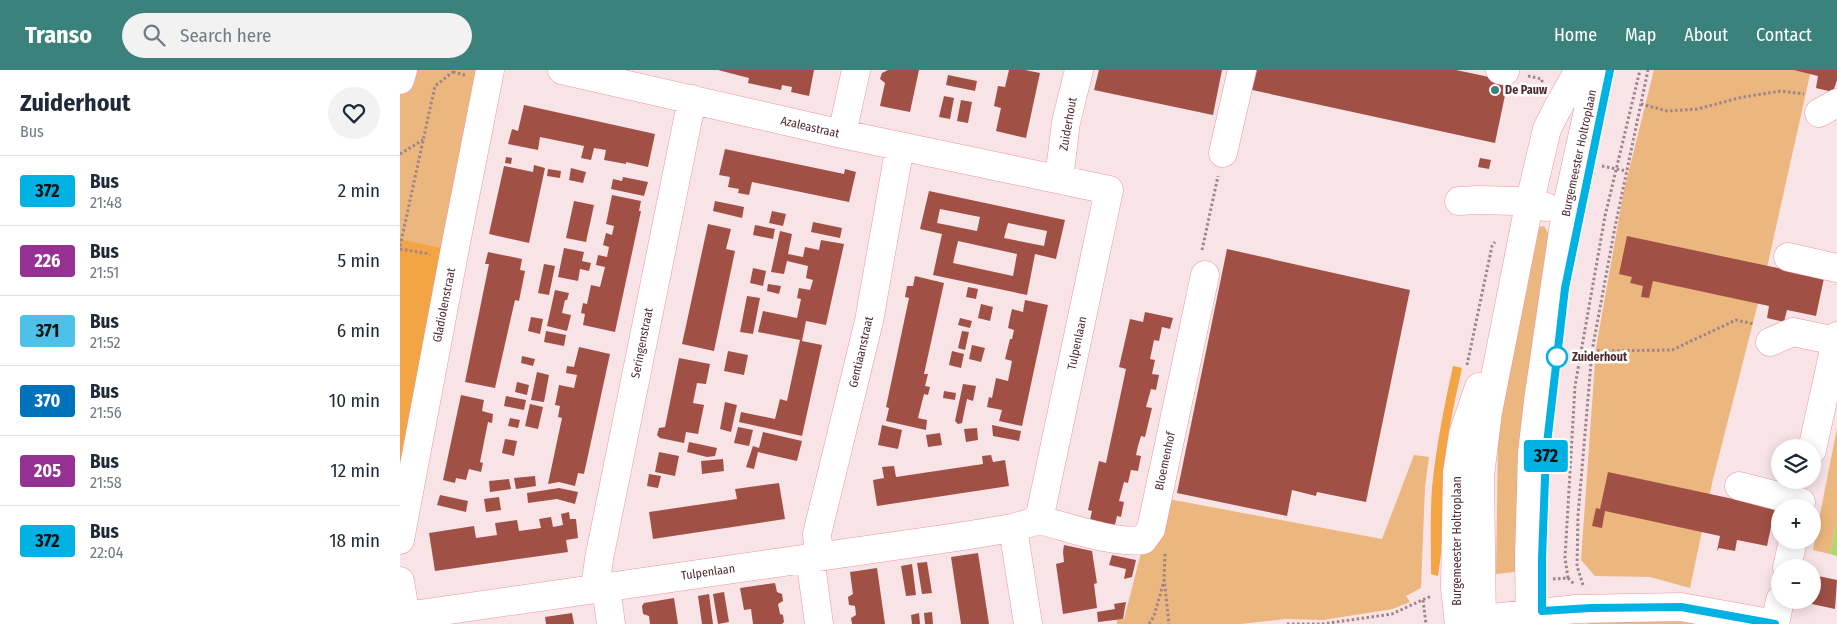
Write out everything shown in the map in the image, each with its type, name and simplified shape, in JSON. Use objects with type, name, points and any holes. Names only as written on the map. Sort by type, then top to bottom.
[{"type":"street","points":[[400,80],[402,70]]},
{"type":"street","name":"Gladiolenstraat","points":[[400,540],[490,70]]},
{"type":"street","name":"Azaleastraat","points":[[562,70],[637,78],[692,99],[842,134],[1059,178]]},
{"type":"street","points":[[842,134],[856,70]]},
{"type":"street","name":"Zuiderhout","points":[[1059,178],[1066,122],[1079,70]]},
{"type":"street","points":[[1223,153],[1242,70]]},
{"type":"street","name":"Burgemeester Holtroplaan","points":[[1536,618],[1542,558],[1546,452],[1565,288],[1610,70]]},
{"type":"street","name":"Burgemeester Holtroplaan","points":[[1536,618],[1529,558],[1532,454],[1566,210],[1582,72]]},
{"type":"street","name":"Burgemeester Holtroplaan","points":[[1466,623],[1488,412],[1527,216],[1547,129],[1557,109],[1582,72]]},
{"type":"street","name":"Seringenstraat","points":[[601,588],[598,559],[692,99]]},
{"type":"street","name":"Gentiaanstraat","points":[[814,557],[817,534],[869,322],[900,146]]},
{"type":"street","name":"Tulpenlaan","points":[[404,619],[601,588],[1013,528],[1039,520],[1109,190],[1059,178]]},
{"type":"street","points":[[1459,201],[1516,201],[1527,216],[1566,210]]},
{"type":"street","points":[[1788,257],[1837,268]]},
{"type":"street","name":"Bloemenhof","points":[[1151,529],[1203,266]]},
{"type":"street","points":[[1762,333],[1793,332],[1836,338],[1814,439]]},
{"type":"street","points":[[1739,486],[1802,496]]},
{"type":"street","points":[[1039,520],[1111,538],[1132,541],[1143,540],[1151,529]]},
{"type":"street","points":[[1013,528],[1028,624]]},
{"type":"street","points":[[814,557],[819,624]]},
{"type":"street","points":[[400,581],[404,619]]},
{"type":"street","points":[[601,588],[611,624]]},
{"type":"street","points":[[1466,623],[1536,618],[1583,608],[1681,607],[1775,624],[1778,609]]},
{"type":"path","points":[[400,246],[435,86],[453,70]]},
{"type":"path","points":[[1568,578],[1566,558],[1576,386],[1605,216],[1640,70]]},
{"type":"path","points":[[1583,608],[1583,585],[1577,566],[1578,516],[1592,351],[1648,70]]},
{"type":"path","points":[[1641,104],[1667,111],[1697,109],[1744,97],[1781,91],[1821,104]]},
{"type":"path","points":[[400,154],[423,140]]},
{"type":"path","points":[[1203,266],[1223,153]]},
{"type":"path","points":[[1616,169],[1627,171]]},
{"type":"path","points":[[1592,351],[1672,350],[1736,320],[1762,333]]},
{"type":"path","points":[[1151,529],[1165,537],[1166,540],[1164,578],[1169,624]]},
{"type":"path","points":[[1149,624],[1154,616],[1164,578]]},
{"type":"path","points":[[1287,624],[1322,624],[1392,614],[1436,593]]},
{"type":"path","points":[[1423,600],[1426,624]]},
{"type":"shaded area","points":[[400,70],[480,70],[400,480]]},
{"type":"shaded area","points":[[1654,70],[1811,70],[1766,272],[1713,479],[1690,588],[1650,577],[1595,576],[1581,560],[1596,348],[1624,190]]},
{"type":"shaded area","points":[[1544,226],[1551,238],[1524,571],[1496,574],[1498,441],[1502,396],[1535,228]]},
{"type":"shaded area","points":[[400,239],[449,250],[403,465],[400,462]]},
{"type":"shaded area","points":[[1453,366],[1462,368],[1448,442],[1442,545],[1438,576],[1431,574],[1432,488]]},
{"type":"shaded area","points":[[1837,428],[1837,521],[1830,554],[1813,550],[1821,549],[1821,509]]},
{"type":"shaded area","points":[[1414,455],[1429,457],[1425,487],[1421,588],[1406,596],[1410,602],[1393,609],[1323,620],[1287,619],[1240,624],[1117,624],[1117,620],[1124,619],[1142,549],[1152,552],[1163,498],[1382,539]]},
{"type":"shaded area","points":[[1837,521],[1837,556],[1830,554]]},
{"type":"shaded area","points":[[1587,614],[1633,614],[1721,624],[1588,624]]},
{"type":"building","points":[[718,70],[814,70],[809,96],[791,92],[792,87],[782,85],[781,90],[748,83],[749,78]]},
{"type":"building","points":[[888,70],[919,70],[910,112],[880,106],[885,83],[880,79],[882,73]]},
{"type":"building","points":[[1009,70],[1025,70],[1040,73],[1026,138],[996,131],[1001,108],[994,106],[998,86],[1005,87]]},
{"type":"building","points":[[1099,70],[1222,70],[1213,115],[1094,90]]},
{"type":"building","points":[[1257,70],[1456,70],[1508,81],[1495,143],[1252,90]]},
{"type":"building","points":[[1794,70],[1837,70],[1837,80],[1833,92],[1816,88],[1818,76]]},
{"type":"building","points":[[948,75],[977,81],[975,91],[946,85]]},
{"type":"building","points":[[944,96],[954,98],[950,119],[939,117]]},
{"type":"building","points":[[961,100],[972,102],[968,123],[957,121]]},
{"type":"building","points":[[524,105],[655,134],[648,167],[604,160],[606,150],[594,148],[591,160],[581,158],[584,146],[540,137],[538,150],[508,144],[512,129],[518,131]]},
{"type":"building","points":[[725,149],[844,174],[845,169],[856,172],[849,202],[752,182],[749,195],[738,193],[739,189],[728,187],[730,177],[719,175]]},
{"type":"building","points":[[506,157],[512,158],[511,164],[505,163]]},
{"type":"building","points":[[1480,158],[1491,160],[1489,169],[1478,167]]},
{"type":"building","points":[[534,165],[545,168],[529,243],[489,234],[504,166],[533,172]]},
{"type":"building","points":[[571,168],[586,172],[583,183],[569,180]]},
{"type":"building","points":[[548,169],[561,171],[560,178],[547,176]]},
{"type":"building","points":[[623,177],[648,182],[644,196],[611,189],[613,179],[622,181]]},
{"type":"building","points":[[929,191],[1065,220],[1056,259],[1035,254],[1027,295],[933,275],[942,234],[920,229]],"holes":[[[940,209],[980,217],[977,231],[937,223]],[[1008,223],[1047,231],[1044,246],[1004,238]],[[958,241],[1017,254],[1013,276],[953,263]]]},
{"type":"building","points":[[612,195],[641,201],[639,211],[641,211],[615,332],[583,325],[585,314],[581,313],[583,303],[587,304],[591,285],[600,287],[605,267],[596,265],[598,255],[607,257],[609,247],[603,245],[606,233],[612,235],[614,226],[606,224]]},
{"type":"building","points":[[574,201],[594,205],[586,242],[566,238]]},
{"type":"building","points":[[715,201],[744,207],[742,218],[713,211]]},
{"type":"building","points":[[772,211],[786,214],[783,226],[769,223]]},
{"type":"building","points":[[813,222],[842,228],[840,238],[811,232]]},
{"type":"building","points":[[708,224],[731,229],[726,249],[735,251],[714,351],[682,344]]},
{"type":"building","points":[[755,225],[775,229],[773,239],[753,235]]},
{"type":"building","points":[[780,231],[792,234],[788,254],[803,257],[805,247],[819,250],[821,240],[844,244],[826,325],[806,321],[802,341],[822,345],[802,436],[739,422],[741,412],[775,419],[780,399],[787,401],[800,340],[758,332],[763,311],[797,318],[801,299],[797,298],[799,288],[810,290],[813,280],[806,278],[808,266],[787,261],[784,274],[771,272]]},
{"type":"building","points":[[1627,236],[1824,278],[1816,316],[1787,310],[1784,322],[1767,318],[1769,306],[1653,281],[1649,298],[1641,297],[1643,286],[1630,283],[1632,277],[1619,274]]},
{"type":"building","points":[[564,248],[584,252],[582,261],[591,263],[589,271],[580,269],[578,281],[558,277]]},
{"type":"building","points":[[1227,249],[1410,290],[1366,502],[1317,492],[1316,496],[1292,490],[1287,516],[1177,493]]},
{"type":"building","points":[[488,252],[522,259],[520,270],[525,271],[519,301],[515,300],[495,388],[465,382],[489,264],[485,264]]},
{"type":"building","points":[[544,264],[555,266],[549,295],[538,293]]},
{"type":"building","points":[[753,268],[766,271],[763,286],[750,283]]},
{"type":"building","points":[[915,276],[944,283],[924,374],[928,374],[925,386],[930,387],[928,395],[924,394],[918,418],[927,420],[926,430],[886,421],[889,408],[886,407],[909,298],[905,297],[907,286],[913,286]]},
{"type":"building","points":[[768,284],[781,286],[779,294],[767,291]]},
{"type":"building","points":[[968,287],[978,289],[976,299],[966,297]]},
{"type":"building","points":[[555,290],[569,293],[562,313],[571,315],[567,331],[547,326]]},
{"type":"building","points":[[747,296],[760,298],[753,334],[740,332]]},
{"type":"building","points":[[1025,300],[1048,305],[1022,426],[999,421],[1002,410],[987,407],[989,397],[992,398],[996,378],[1008,381],[1012,361],[1005,359],[1014,330],[1008,328],[1010,318],[1012,309],[1023,312]]},
{"type":"building","points":[[981,304],[993,307],[990,321],[978,318]]},
{"type":"building","points":[[1145,312],[1173,318],[1170,329],[1162,327],[1159,341],[1154,340],[1150,359],[1155,360],[1152,374],[1159,375],[1156,390],[1151,389],[1146,407],[1152,408],[1145,437],[1141,436],[1136,455],[1141,456],[1138,471],[1131,470],[1128,483],[1124,482],[1119,501],[1124,502],[1121,517],[1117,516],[1114,529],[1089,524],[1092,511],[1088,510],[1099,461],[1106,463],[1126,369],[1119,367],[1130,319],[1143,322]]},
{"type":"building","points":[[531,317],[543,319],[540,334],[528,331]]},
{"type":"building","points":[[960,318],[972,321],[970,328],[958,325]]},
{"type":"building","points":[[546,331],[566,335],[564,346],[544,342]]},
{"type":"building","points":[[962,331],[969,332],[965,350],[958,348]]},
{"type":"building","points":[[972,345],[985,348],[981,362],[969,359]]},
{"type":"building","points":[[579,347],[610,354],[584,474],[578,473],[575,486],[559,482],[548,484],[562,418],[558,417],[560,406],[555,405],[559,385],[574,388],[577,375],[566,373],[567,366],[574,367]]},
{"type":"building","points":[[728,351],[748,355],[744,375],[724,371]]},
{"type":"building","points":[[952,351],[964,354],[961,368],[949,365]]},
{"type":"building","points":[[522,356],[535,359],[533,366],[521,363]]},
{"type":"building","points":[[679,358],[710,364],[706,384],[697,383],[693,403],[704,405],[698,434],[686,432],[684,443],[660,438],[657,435],[659,428],[665,427]]},
{"type":"building","points":[[537,372],[549,375],[544,402],[531,400]]},
{"type":"building","points":[[517,382],[529,385],[527,395],[515,392]]},
{"type":"building","points":[[963,384],[976,386],[973,401],[967,399],[962,423],[958,424],[955,421]]},
{"type":"building","points":[[944,391],[956,393],[955,400],[943,398]]},
{"type":"building","points":[[461,395],[484,400],[482,411],[493,414],[492,423],[488,422],[480,462],[483,463],[481,472],[469,469],[466,480],[456,478],[455,483],[443,480]]},
{"type":"building","points":[[506,396],[526,400],[524,410],[504,406]]},
{"type":"building","points":[[725,402],[737,405],[731,432],[720,429]]},
{"type":"building","points":[[530,404],[543,407],[538,429],[525,426]]},
{"type":"building","points":[[510,418],[520,420],[518,428],[508,426]]},
{"type":"building","points":[[882,425],[902,430],[898,449],[878,445]]},
{"type":"building","points":[[992,425],[1021,431],[1019,441],[993,436]]},
{"type":"building","points":[[738,427],[753,430],[749,446],[734,443]]},
{"type":"building","points":[[977,428],[978,440],[966,442],[964,429]]},
{"type":"building","points":[[763,432],[802,441],[797,461],[758,452],[754,469],[746,467],[753,446],[759,448]]},
{"type":"building","points":[[940,433],[942,445],[928,447],[926,435]]},
{"type":"building","points":[[505,439],[517,441],[514,456],[502,453]]},
{"type":"building","points":[[689,442],[717,448],[715,456],[707,457],[687,452]]},
{"type":"building","points":[[659,452],[679,456],[675,476],[655,472]]},
{"type":"building","points":[[991,455],[993,462],[1005,460],[1009,486],[877,506],[873,480],[884,478],[882,467],[894,466],[896,477],[983,464],[982,456]]},
{"type":"building","points":[[723,459],[724,471],[702,474],[701,461]]},
{"type":"building","points":[[1608,472],[1771,507],[1771,527],[1767,546],[1737,540],[1735,551],[1719,548],[1717,551],[1720,536],[1605,511],[1602,528],[1592,526],[1596,508],[1600,509]]},
{"type":"building","points":[[649,474],[661,476],[658,488],[647,486]]},
{"type":"building","points":[[535,476],[536,486],[516,489],[514,478]]},
{"type":"building","points":[[509,479],[511,489],[490,492],[489,481]]},
{"type":"building","points":[[779,483],[785,519],[653,539],[649,512],[737,499],[735,489]]},
{"type":"building","points":[[559,488],[578,492],[575,504],[557,499],[528,503],[527,493]]},
{"type":"building","points":[[440,495],[468,501],[466,512],[437,505]]},
{"type":"building","points":[[499,497],[501,510],[486,512],[484,499]]},
{"type":"building","points":[[569,512],[570,519],[576,519],[578,538],[566,540],[568,552],[435,571],[429,533],[474,526],[476,538],[497,535],[495,523],[517,520],[519,531],[541,528],[539,519],[551,517],[553,527],[563,525],[561,514]]},
{"type":"building","points":[[1064,545],[1092,551],[1097,583],[1094,584],[1097,608],[1063,614],[1056,564],[1064,562]]},
{"type":"building","points":[[978,553],[989,624],[961,624],[951,557]]},
{"type":"building","points":[[1112,555],[1136,560],[1132,577],[1124,579],[1126,569],[1109,565]]},
{"type":"building","points":[[927,562],[932,593],[922,594],[917,563]]},
{"type":"building","points":[[912,564],[916,595],[906,596],[901,566]]},
{"type":"building","points":[[877,568],[885,624],[852,624],[851,618],[856,615],[855,606],[849,605],[848,597],[853,594],[850,572]]},
{"type":"building","points":[[1821,577],[1837,580],[1835,609],[1821,606]]},
{"type":"building","points":[[775,583],[777,592],[782,594],[783,601],[778,604],[784,622],[782,624],[753,624],[751,609],[744,610],[740,588]]},
{"type":"building","points":[[724,592],[729,622],[718,624],[713,594]]},
{"type":"building","points":[[709,594],[713,624],[702,624],[698,596]]},
{"type":"building","points":[[674,598],[678,624],[650,624],[649,616],[643,614],[642,606],[644,603]]},
{"type":"building","points":[[1126,602],[1123,619],[1098,622],[1097,612],[1115,609],[1114,604]]},
{"type":"building","points":[[932,612],[933,624],[925,624],[924,613]]},
{"type":"building","points":[[572,613],[574,624],[546,624],[545,617]]},
{"type":"building","points":[[919,613],[920,624],[912,624],[911,615]]},
{"type":"bus line","name":"372","points":[[1610,70],[1565,288],[1546,452],[1542,611],[1576,608],[1681,607],[1775,624]]},
{"type":"place","name":"De Pauw","points":[[1495,90]]},
{"type":"place","name":"Zuiderhout","points":[[1557,357]]}]
